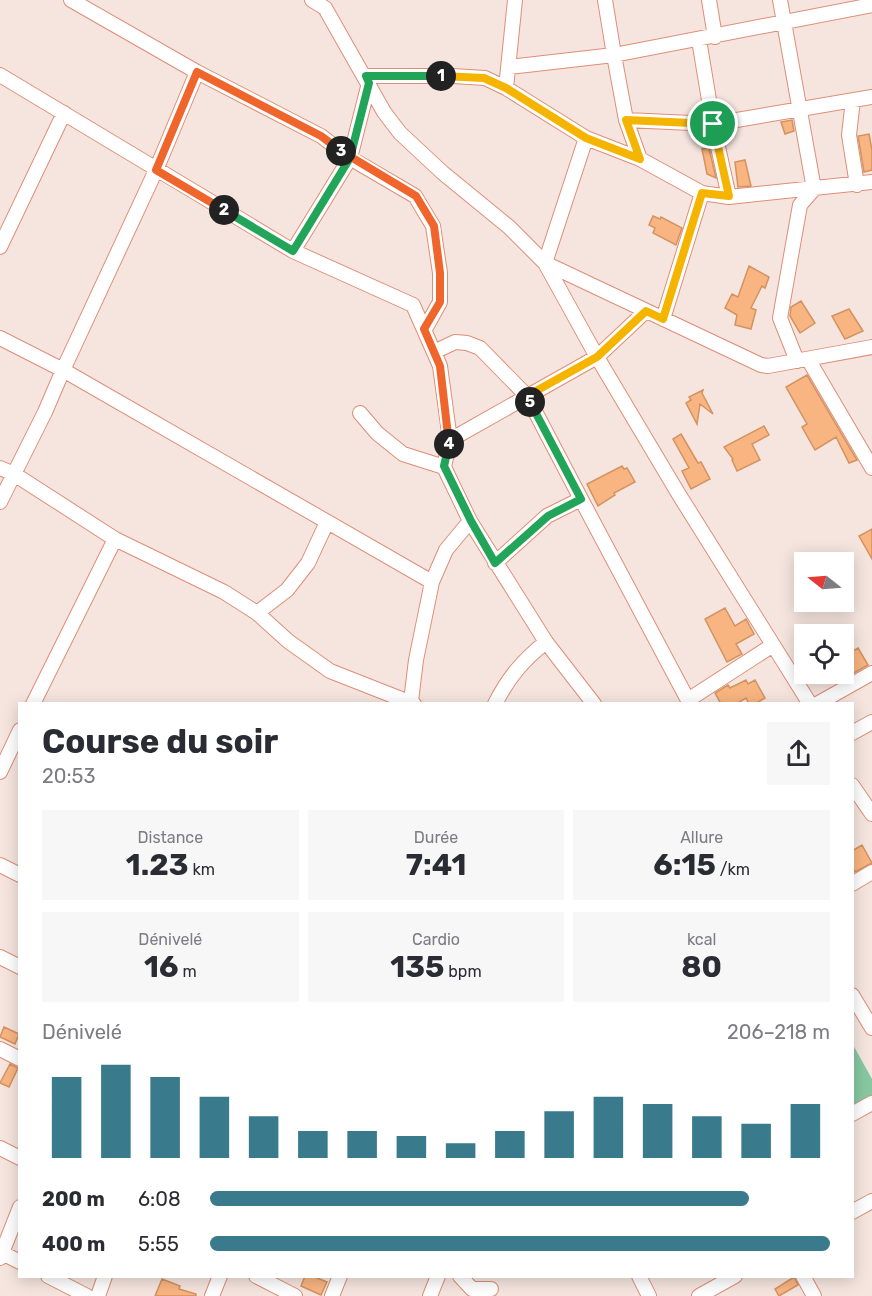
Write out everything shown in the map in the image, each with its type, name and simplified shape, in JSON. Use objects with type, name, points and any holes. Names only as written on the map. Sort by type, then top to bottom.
[{"type":"street","points":[[312,0],[325,8],[384,112],[400,133],[442,173],[518,235],[545,263],[597,357],[688,509],[809,702]]},
{"type":"street","points":[[506,88],[515,0]]},
{"type":"street","points":[[605,0],[626,120],[640,159]]},
{"type":"street","points":[[709,0],[715,37]]},
{"type":"street","points":[[780,0],[814,189]]},
{"type":"street","points":[[76,1],[197,72],[321,136],[350,158],[416,196],[434,226],[440,273],[440,302],[424,329]]},
{"type":"street","points":[[508,67],[614,55],[872,6]]},
{"type":"street","points":[[699,40],[713,124],[729,196]]},
{"type":"street","points":[[0,502],[45,412],[156,170],[197,72]]},
{"type":"street","points":[[0,75],[293,251],[412,305],[440,366],[450,440],[444,466],[495,563],[546,642],[592,702]]},
{"type":"street","points":[[367,79],[453,76],[484,78],[506,88],[586,138],[640,159],[702,193],[729,196],[872,182]]},
{"type":"street","points":[[293,251],[350,158],[367,79]]},
{"type":"street","points":[[626,120],[713,124],[872,97]]},
{"type":"street","points":[[853,100],[849,135],[857,185]]},
{"type":"street","points":[[0,248],[64,113]]},
{"type":"street","points":[[545,263],[586,138]]},
{"type":"street","points":[[814,189],[800,205],[780,318],[802,360],[872,468]]},
{"type":"street","points":[[663,319],[702,193]]},
{"type":"street","points":[[545,263],[755,363],[768,366],[872,347]]},
{"type":"street","points":[[450,440],[597,357],[646,311]]},
{"type":"street","points":[[0,338],[63,370],[432,582]]},
{"type":"street","points":[[434,352],[455,342],[480,348],[527,396],[689,702],[773,645]]},
{"type":"street","points":[[360,413],[377,433],[403,454],[444,466]]},
{"type":"street","points":[[0,468],[14,474],[114,539],[224,592],[258,613],[288,641],[330,671],[413,702],[416,660],[432,582],[446,550],[471,521]]},
{"type":"street","points":[[495,563],[548,516],[581,499]]},
{"type":"street","points":[[258,613],[287,590],[308,562],[327,522]]},
{"type":"street","points":[[34,702],[114,539]]},
{"type":"street","points":[[496,702],[514,671],[546,642]]},
{"type":"street","points":[[821,702],[872,673]]},
{"type":"street","points":[[854,732],[872,722]]},
{"type":"street","points":[[0,772],[10,745]]},
{"type":"street","points":[[854,788],[865,805]]},
{"type":"street","points":[[0,865],[18,874]]},
{"type":"street","points":[[854,883],[872,872]]},
{"type":"street","points":[[0,957],[18,966]]},
{"type":"street","points":[[854,997],[872,1028]]},
{"type":"street","points":[[0,1049],[18,1058]]},
{"type":"street","points":[[854,1113],[872,1102]]},
{"type":"street","points":[[0,1148],[18,1157]]},
{"type":"street","points":[[854,1211],[872,1201]]},
{"type":"street","points":[[18,1212],[1,1254],[18,1261]]},
{"type":"street","points":[[52,1278],[87,1296]]},
{"type":"street","points":[[98,1296],[104,1278]]},
{"type":"street","points":[[212,1296],[219,1278]]},
{"type":"street","points":[[260,1278],[295,1296]]},
{"type":"street","points":[[332,1296],[339,1278]]},
{"type":"street","points":[[430,1296],[437,1278]]},
{"type":"street","points":[[462,1278],[471,1288],[492,1287]]},
{"type":"street","points":[[640,1278],[649,1296]]},
{"type":"street","points":[[804,1278],[814,1296]]},
{"type":"street","points":[[699,1296],[730,1280],[731,1296]]},
{"type":"green space","points":[[854,1047],[872,1079],[872,1095],[854,1105]]},
{"type":"building","points":[[792,120],[794,131],[785,134],[781,122]]},
{"type":"building","points":[[869,134],[872,170],[864,172],[858,136]]},
{"type":"building","points":[[709,148],[716,178],[707,174],[702,149]]},
{"type":"building","points":[[745,160],[751,186],[738,187],[735,162]]},
{"type":"building","points":[[653,216],[660,219],[661,217],[682,228],[676,245],[653,233],[655,228],[649,225]]},
{"type":"building","points":[[749,266],[769,277],[765,288],[762,286],[751,308],[756,310],[751,329],[735,325],[737,315],[725,308],[732,294],[738,297]]},
{"type":"building","points":[[801,301],[815,323],[800,333],[790,316],[791,307]]},
{"type":"building","points":[[849,309],[863,331],[845,339],[832,316]]},
{"type":"building","points":[[807,375],[857,460],[849,463],[836,437],[815,450],[802,427],[807,424],[786,387]]},
{"type":"building","points":[[703,390],[702,393],[713,414],[700,404],[697,424],[686,403],[691,400],[689,397]]},
{"type":"building","points":[[764,426],[769,435],[752,444],[760,460],[737,471],[733,459],[724,447]]},
{"type":"building","points":[[681,434],[710,479],[691,489],[682,471],[689,468],[673,439]]},
{"type":"building","points":[[622,466],[624,469],[627,468],[635,482],[614,493],[615,495],[598,506],[587,484]]},
{"type":"building","points":[[872,529],[872,559],[859,536]]},
{"type":"building","points":[[725,608],[735,626],[746,619],[754,634],[736,644],[742,654],[727,662],[705,619]]},
{"type":"building","points":[[858,648],[868,665],[854,673],[854,650]]},
{"type":"building","points":[[746,680],[748,684],[755,680],[765,698],[758,702],[748,702],[746,698],[739,702],[720,702],[715,693],[728,685],[730,688]]},
{"type":"building","points":[[862,845],[872,863],[855,872],[854,850]]},
{"type":"building","points":[[4,1027],[18,1034],[15,1044],[0,1037]]},
{"type":"building","points":[[10,1064],[18,1068],[9,1087],[0,1083]]},
{"type":"building","points":[[304,1278],[317,1278],[327,1282],[321,1295],[301,1286]]},
{"type":"building","points":[[792,1278],[798,1285],[779,1296],[775,1289]]},
{"type":"building","points":[[162,1279],[180,1286],[179,1289],[196,1294],[196,1296],[155,1296]]},
{"type":"route","points":[[713,124],[626,120],[640,159],[586,138],[506,88],[484,78],[366,76],[369,83],[350,158],[293,251],[156,170],[197,72],[321,136],[350,158],[416,196],[434,226],[440,273],[440,302],[424,329],[440,366],[450,440],[444,466],[495,563],[548,516],[581,499],[527,396],[597,357],[646,311],[663,319],[702,193],[729,196],[713,124]]}]
